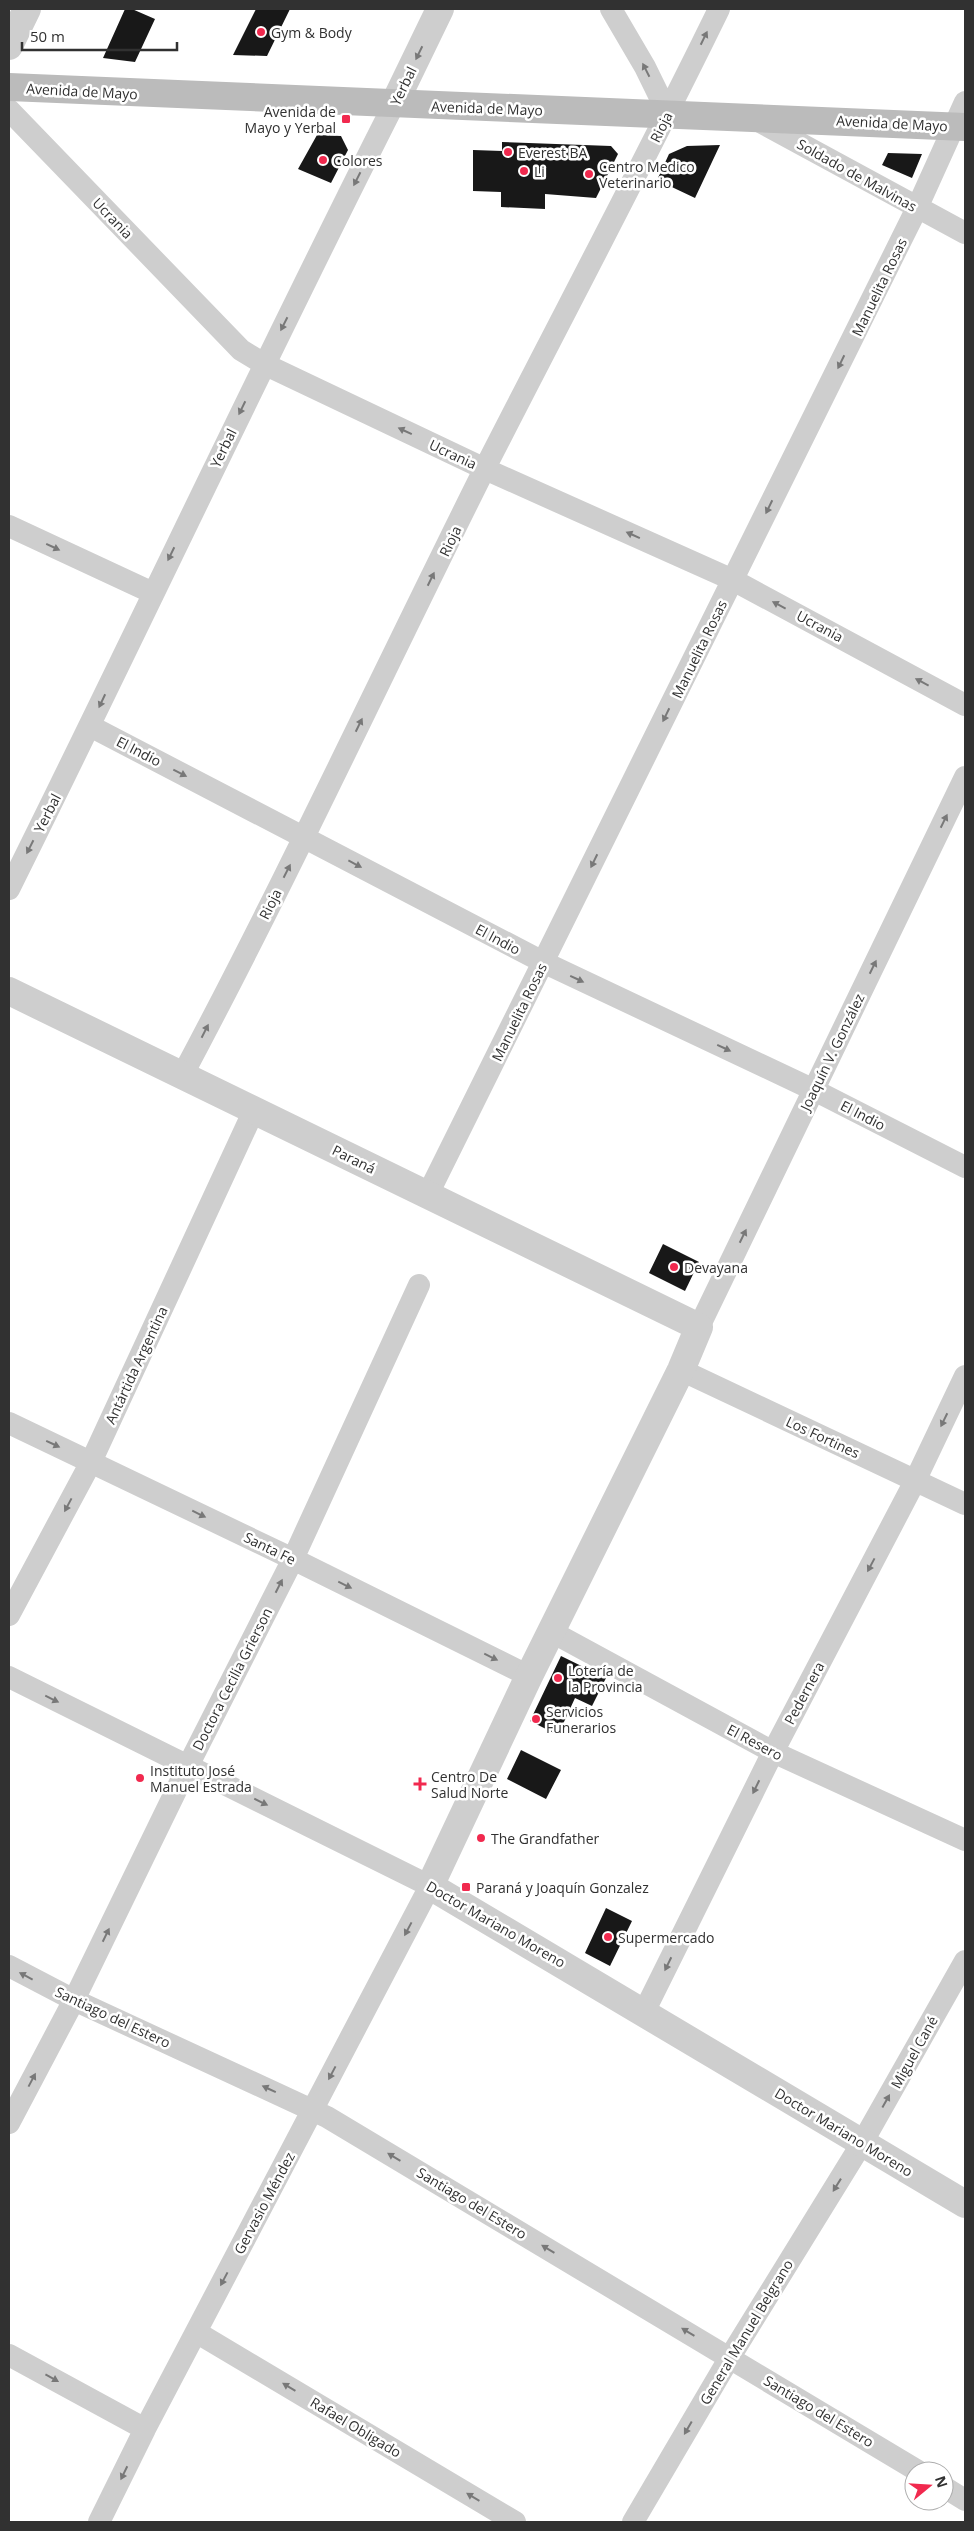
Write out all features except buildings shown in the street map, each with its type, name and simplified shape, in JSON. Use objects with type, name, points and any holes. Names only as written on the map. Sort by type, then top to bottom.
[{"type":"main road","name":"Avenida de Mayo","points":[[9,87],[959,126]]},
{"type":"street","points":[[9,46],[27,9]]},
{"type":"street","name":"Yerbal","points":[[9,889],[90,726],[264,364],[440,9]]},
{"type":"street","points":[[612,9],[645,67],[668,114]]},
{"type":"street","name":"Rioja","points":[[183,1074],[304,837],[485,469],[668,114],[719,9]]},
{"type":"street","name":"Manuelita Rosas","points":[[428,1194],[959,126],[965,102]]},
{"type":"street","name":"Ucrania","points":[[9,110],[241,350],[264,364],[485,469],[733,580],[965,705]]},
{"type":"street","name":"Soldado de Malvinas","points":[[750,117],[965,232]]},
{"type":"street","points":[[9,526],[153,592]]},
{"type":"street","name":"El Indio","points":[[90,726],[543,962],[814,1090],[965,1167]]},
{"type":"street","name":"Joaquín V. González","points":[[699,1327],[965,777]]},
{"type":"street","name":"Paraná","points":[[9,991],[183,1074],[699,1327]]},
{"type":"street","name":"Antártida Argentina","points":[[9,1615],[91,1462],[254,1110]]},
{"type":"street","name":"Doctora Cecilia Grierson","points":[[9,2123],[74,2000],[188,1766],[293,1559],[419,1285]]},
{"type":"street","points":[[430,1886],[529,1676],[681,1370],[699,1327]]},
{"type":"street","name":"Los Fortines","points":[[681,1370],[965,1504]]},
{"type":"street","name":"Pedernera","points":[[644,2012],[773,1752],[915,1481],[965,1376]]},
{"type":"street","name":"Santa Fe","points":[[9,1423],[293,1559],[529,1676]]},
{"type":"street","name":"El Resero","points":[[552,1632],[773,1752],[965,1840]]},
{"type":"street","name":"Doctor Mariano Moreno","points":[[9,1677],[430,1886],[965,2204]]},
{"type":"street","name":"Gervasio Méndez","points":[[99,2522],[145,2429],[430,1886]]},
{"type":"street","name":"Miguel Cané","points":[[862,2143],[965,1960]]},
{"type":"street","name":"Santiago del Estero","points":[[9,1966],[74,2000],[313,2109],[904,2463]]},
{"type":"street","name":"General Manuel Belgrano","points":[[633,2522],[730,2357],[862,2143]]},
{"type":"street","name":"Rafael Obligado","points":[[196,2332],[515,2522]]},
{"type":"street","points":[[9,2355],[145,2429]]},
{"type":"street","points":[[954,2493],[965,2500]]},
{"type":"place","name":"Gym & Body","points":[[261,32]]},
{"type":"place","name":"Avenida de Mayo y Yerbal","points":[[346,119]]},
{"type":"place","name":"Everest BA","points":[[508,152]]},
{"type":"place","name":"Colores","points":[[323,160]]},
{"type":"place","name":"Li","points":[[524,171]]},
{"type":"place","name":"Centro Medico Veterinario","points":[[589,174]]},
{"type":"place","name":"Devayana","points":[[674,1267]]},
{"type":"place","name":"Lotería de la Provincia","points":[[558,1678]]},
{"type":"place","name":"Servicios Funerarios","points":[[536,1719]]},
{"type":"place","name":"Instituto José Manuel Estrada","points":[[140,1778]]},
{"type":"place","name":"Centro De Salud Norte","points":[[420,1784]]},
{"type":"place","name":"The Grandfather","points":[[481,1838]]},
{"type":"place","name":"Paraná y Joaquín Gonzalez","points":[[466,1887]]},
{"type":"place","name":"Supermercado","points":[[608,1937]]}]
